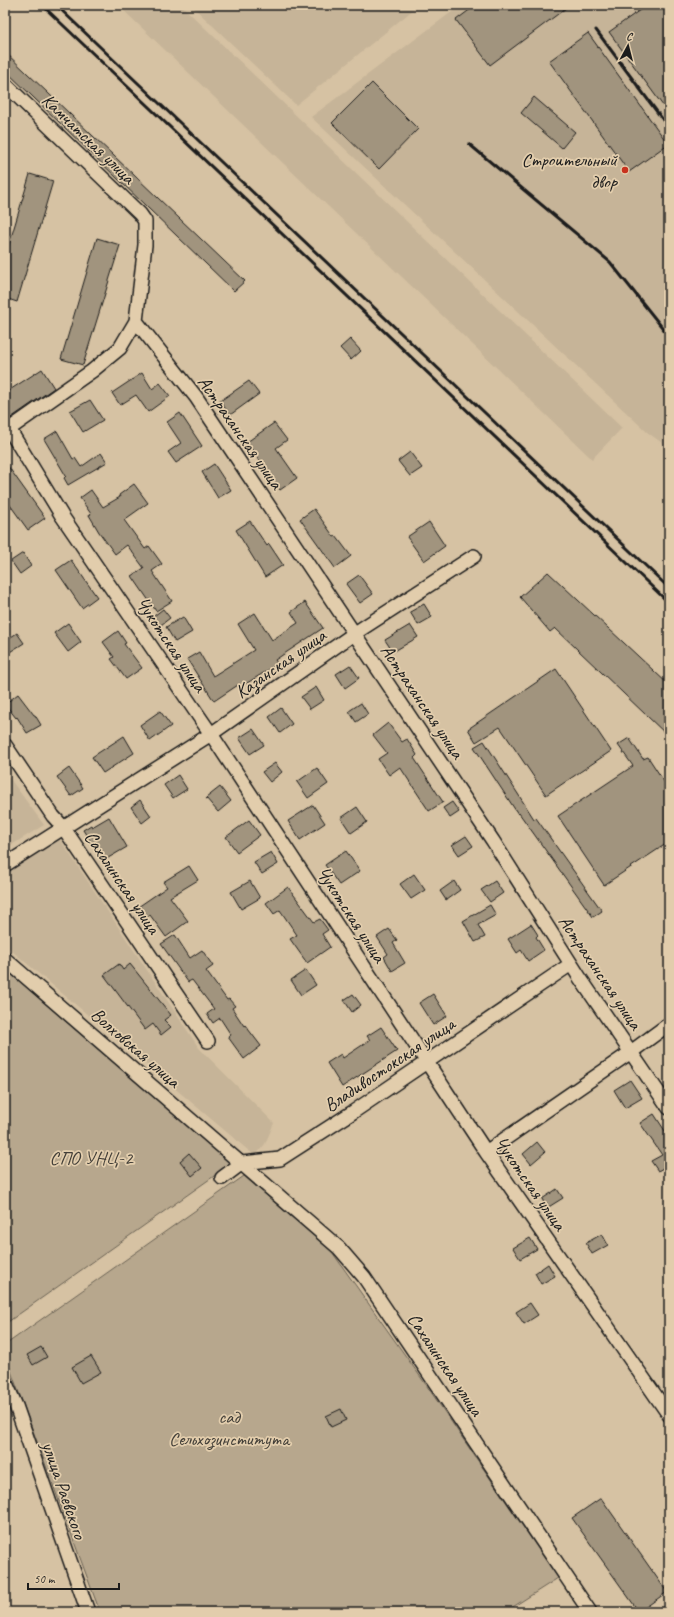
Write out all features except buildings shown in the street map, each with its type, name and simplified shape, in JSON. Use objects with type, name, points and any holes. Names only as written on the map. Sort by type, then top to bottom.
[{"type":"street","name":"Камчатская улица","points":[[5,84],[140,214],[145,221],[145,245],[136,321]]},
{"type":"street","points":[[7,431],[92,371],[120,348],[136,321]]},
{"type":"street","name":"Астраханская улица","points":[[136,321],[196,398],[355,633],[493,841],[571,964],[669,1108]]},
{"type":"street","name":"Чукотская улица","points":[[7,431],[62,516],[211,734],[486,1152],[669,1415]]},
{"type":"street","name":"Казанская улица","points":[[5,864],[211,734],[355,633],[474,556]]},
{"type":"street","name":"Сахалинская улица","points":[[5,746],[53,816],[63,827],[208,1041]]},
{"type":"street","name":"Волховская улица","points":[[5,959],[242,1163]]},
{"type":"street","name":"Владивостокская улица","points":[[242,1163],[280,1159],[353,1112],[571,964]]},
{"type":"street","points":[[486,1152],[669,1024]]},
{"type":"street","points":[[222,1178],[242,1163]]},
{"type":"street","name":"Сахалинская улица","points":[[242,1163],[339,1248],[364,1276],[590,1612]]},
{"type":"street","name":"улица Раевского","points":[[5,1381],[16,1406],[88,1612]]},
{"type":"shaded area","points":[[118,5],[181,5],[622,428],[592,459]]},
{"type":"shaded area","points":[[191,5],[419,5],[296,105]]},
{"type":"shaded area","points":[[461,5],[669,5],[669,448],[647,432],[311,117]]},
{"type":"shaded area","points":[[5,772],[44,825],[5,849]]},
{"type":"shaded area","points":[[59,838],[199,1048],[274,1123],[265,1144],[255,1156],[5,945],[5,874]]},
{"type":"green space","name":"СПО УНЦ-2","points":[[5,969],[231,1164],[5,1324]]},
{"type":"green space","name":"сад Сельхозинститута","points":[[244,1176],[332,1252],[429,1389],[558,1578],[505,1612],[100,1612],[5,1355],[5,1345]]},
{"type":"railway","points":[[42,5],[669,603]]},
{"type":"railway","points":[[56,5],[669,588]]},
{"type":"railway","points":[[596,30],[669,128]]},
{"type":"railway","points":[[469,144],[610,262],[669,336]]},
{"type":"place","name":"Строительный двор","points":[[625,170]]}]
